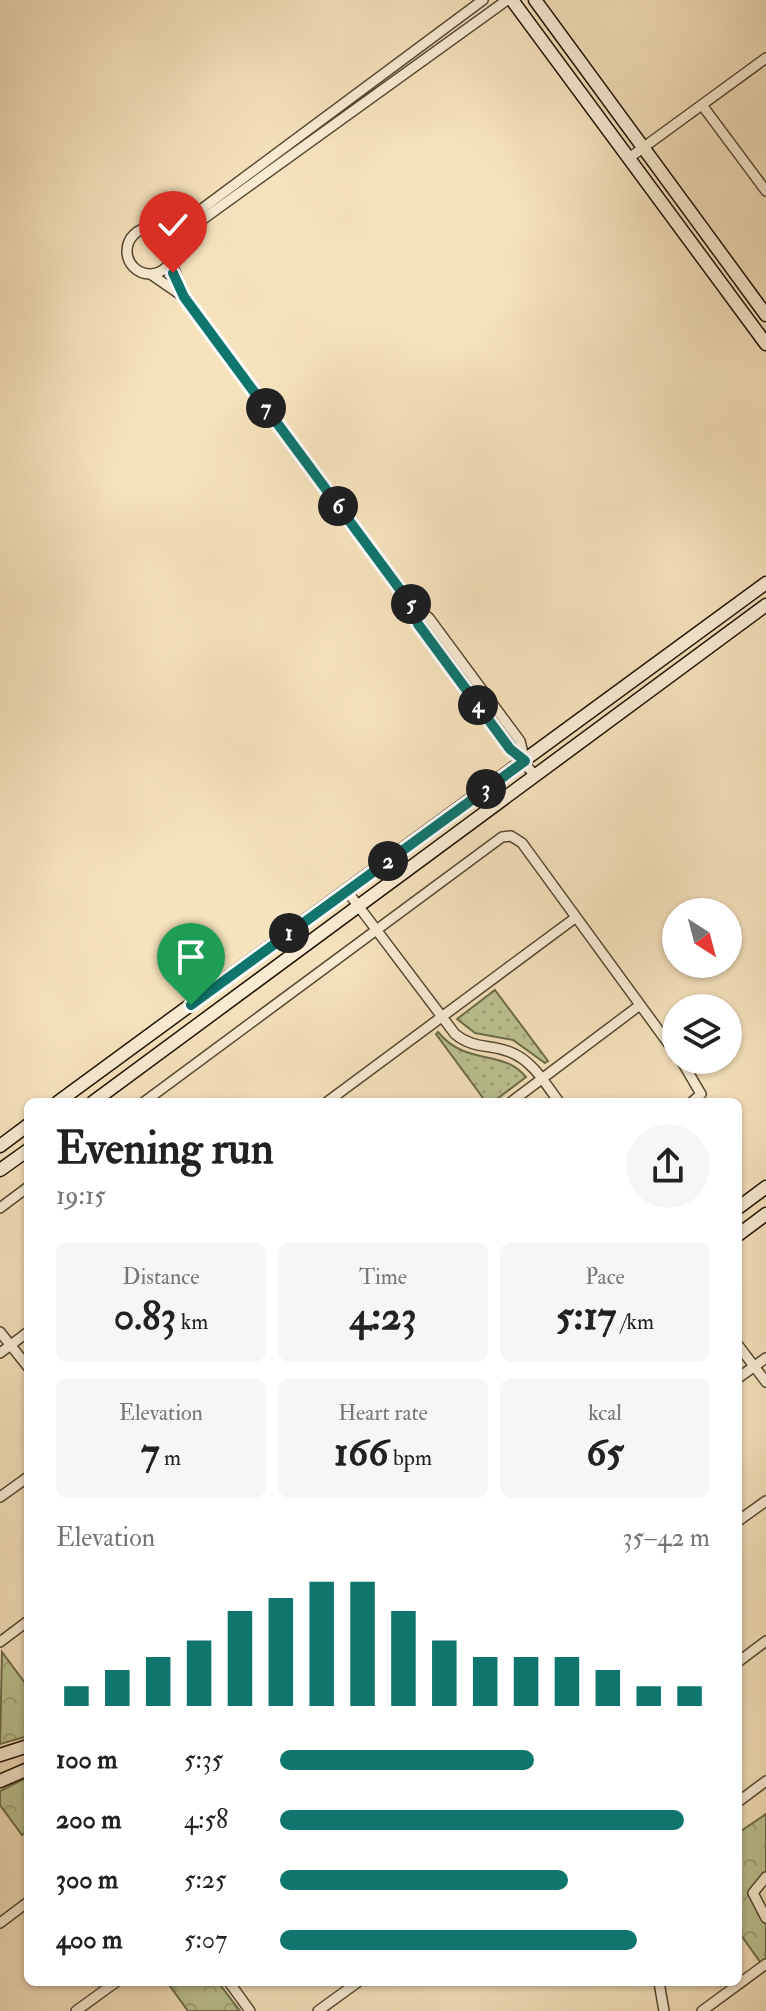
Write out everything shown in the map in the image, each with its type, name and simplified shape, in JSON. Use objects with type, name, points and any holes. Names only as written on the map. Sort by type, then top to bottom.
[{"type":"main road","points":[[509,0],[766,344]]},
{"type":"main road","points":[[535,0],[766,315]]},
{"type":"main road","points":[[64,1098],[766,583]]},
{"type":"main road","points":[[98,1098],[766,605]]},
{"type":"main road","points":[[688,640],[698,655]]},
{"type":"main road","points":[[102,1070],[114,1086]]},
{"type":"main road","points":[[0,1146],[24,1128]]},
{"type":"main road","points":[[0,1170],[24,1153]]},
{"type":"main road","points":[[742,1205],[766,1187]]},
{"type":"main road","points":[[742,1232],[766,1214]]},
{"type":"main road","points":[[0,1755],[24,1747]]},
{"type":"main road","points":[[0,1781],[24,1771]]},
{"type":"street","points":[[184,297],[131,264],[127,249],[139,231],[162,231],[177,226],[483,0]]},
{"type":"street","points":[[509,0],[181,235],[172,245],[171,260],[184,297],[410,603],[429,618],[520,741],[525,761],[536,776]]},
{"type":"street","points":[[629,158],[766,58]]},
{"type":"street","points":[[702,105],[766,191]]},
{"type":"street","points":[[162,231],[172,245]]},
{"type":"street","points":[[151,274],[163,270],[171,260]]},
{"type":"street","points":[[149,1098],[502,837],[511,836],[522,843],[662,1035]]},
{"type":"street","points":[[347,891],[442,1018],[466,1043],[509,1051],[525,1059],[556,1098]]},
{"type":"street","points":[[332,1098],[575,918]]},
{"type":"street","points":[[516,1098],[640,1005]]},
{"type":"street","points":[[689,1074],[701,1094],[696,1098]]},
{"type":"street","points":[[0,1208],[24,1190]]},
{"type":"street","points":[[0,1332],[24,1362]]},
{"type":"street","points":[[0,1353],[24,1335]]},
{"type":"street","points":[[742,1350],[766,1382]]},
{"type":"street","points":[[742,1375],[766,1358]]},
{"type":"street","points":[[0,1497],[24,1480]]},
{"type":"street","points":[[742,1518],[766,1501]]},
{"type":"street","points":[[0,1642],[24,1624]]},
{"type":"street","points":[[742,1659],[766,1641]]},
{"type":"street","points":[[742,1799],[766,1781]]},
{"type":"street","points":[[766,1877],[753,1893],[766,1918]]},
{"type":"street","points":[[0,1923],[24,1905]]},
{"type":"street","points":[[742,1982],[766,1964]]},
{"type":"street","points":[[76,2011],[110,1986]]},
{"type":"street","points":[[232,1986],[250,2011]]},
{"type":"street","points":[[318,2011],[352,1986]]},
{"type":"street","points":[[660,1986],[664,2011]]},
{"type":"street","points":[[702,2011],[736,1986]]},
{"type":"green space","points":[[495,990],[548,1061],[545,1063],[513,1040],[475,1033],[457,1019]]},
{"type":"green space","points":[[438,1032],[461,1050],[517,1068],[526,1077],[498,1098],[483,1098],[436,1034]]},
{"type":"green space","points":[[2,1652],[24,1682],[24,1737],[0,1744]]},
{"type":"green space","points":[[24,1779],[22,1835],[0,1805],[0,1791]]},
{"type":"green space","points":[[766,1814],[766,1877],[753,1893],[766,1918],[766,1964],[763,1966],[742,1937],[742,1830]]},
{"type":"green space","points":[[170,1986],[221,1986],[240,2011],[188,2011]]},
{"type":"route","points":[[173,273],[184,297],[410,603],[418,624],[510,749],[525,761],[191,1005]]}]
